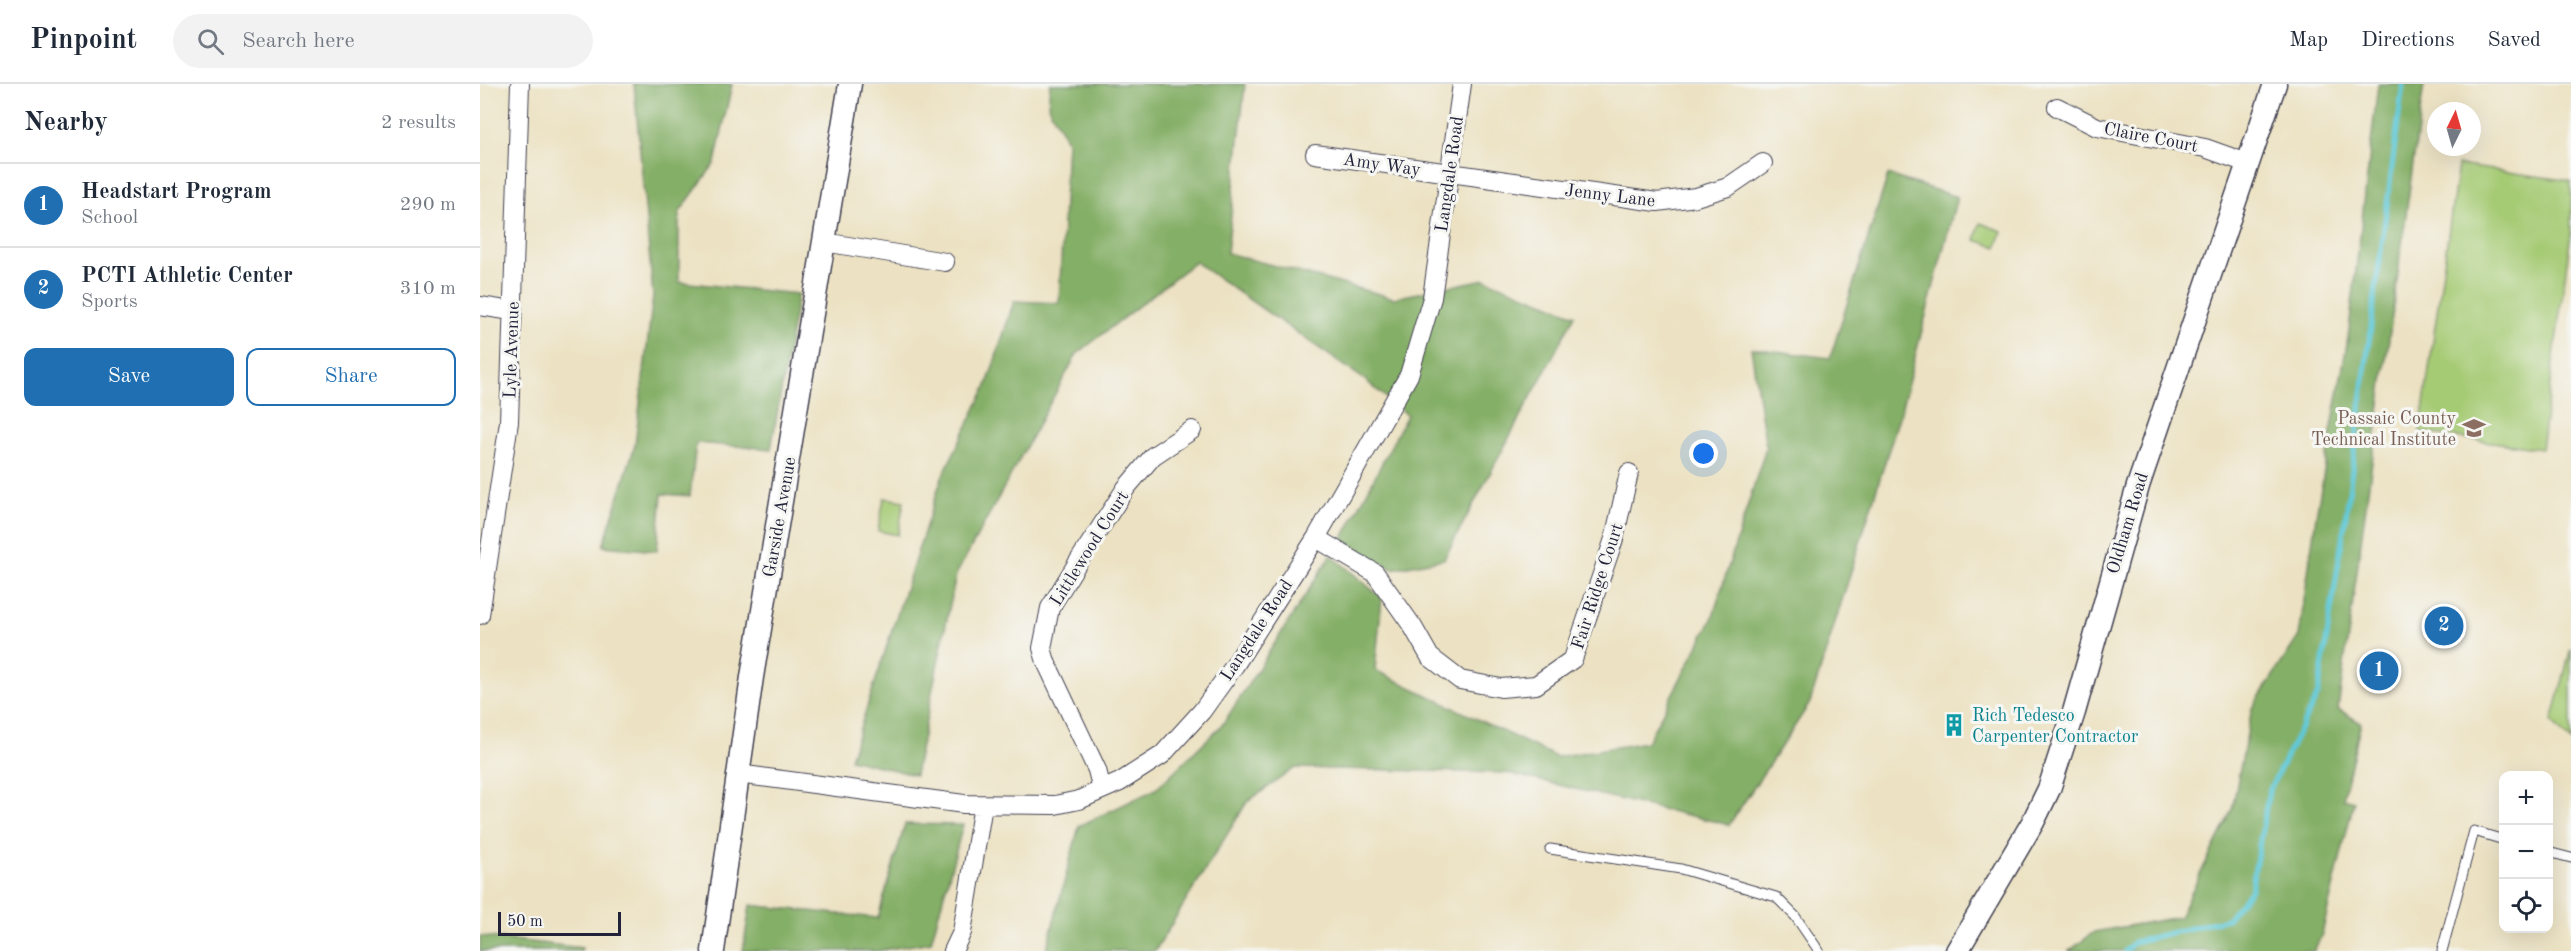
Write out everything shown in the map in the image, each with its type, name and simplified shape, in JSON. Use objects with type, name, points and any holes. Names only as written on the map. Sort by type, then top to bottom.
[{"type":"street","name":"Lyle Avenue","points":[[480,615],[509,422],[520,84]]},
{"type":"street","name":"Garside Avenue","points":[[713,951],[752,677],[850,84]]},
{"type":"street","name":"Langdale Road","points":[[738,774],[983,805],[1055,805],[1079,800],[1144,768],[1184,732],[1235,664],[1316,538],[1392,407],[1418,351],[1432,298],[1462,84]]},
{"type":"street","name":"Oldham Road","points":[[1957,951],[2033,822],[2049,789],[2074,711],[2138,486],[2275,84]]},
{"type":"street","name":"Claire Court","points":[[2057,107],[2097,127],[2205,148],[2247,164]]},
{"type":"street","name":"Amy Way","points":[[1314,154],[1449,174]]},
{"type":"street","name":"Jenny Lane","points":[[1449,174],[1657,202],[1696,197],[1728,187],[1763,163]]},
{"type":"street","points":[[824,242],[945,262]]},
{"type":"street","points":[[480,306],[512,310]]},
{"type":"street","name":"Littlewood Court","points":[[1102,789],[1097,770],[1046,662],[1042,648],[1047,617],[1055,599],[1126,488],[1153,456],[1192,430]]},
{"type":"street","name":"Fair Ridge Court","points":[[1316,538],[1375,573],[1413,627],[1430,657],[1460,680],[1501,688],[1536,685],[1573,659],[1614,539],[1629,473]]},
{"type":"street","points":[[953,951],[962,932],[983,805]]},
{"type":"lane","points":[[2442,951],[2474,831],[2499,838]]},
{"type":"lane","points":[[1551,849],[1681,869],[1776,897],[1796,916],[1818,951]]},
{"type":"lane","points":[[2553,853],[2571,858]]},
{"type":"green space","points":[[634,84],[732,84],[715,163],[679,213],[679,282],[798,294],[771,449],[696,443],[690,496],[662,494],[657,551],[603,546],[635,445],[653,296]]},
{"type":"green space","points":[[1050,84],[1245,84],[1227,253],[1394,298],[1485,279],[1575,315],[1444,559],[1392,569],[1342,540],[1407,415],[1365,380],[1195,262],[1077,354],[956,575],[915,775],[850,759],[942,477],[987,385],[1014,301],[1059,303],[1067,141],[1048,106]]},
{"type":"green space","points":[[2378,84],[2424,84],[2338,709],[2361,723],[2343,798],[2354,801],[2322,934],[2314,951],[2069,951],[2094,932],[2179,917],[2232,810],[2252,708],[2299,636],[2316,516],[2348,338]]},
{"type":"green space","points":[[2458,165],[2571,181],[2571,234],[2541,449],[2420,432]]},
{"type":"green space","points":[[1888,175],[1957,197],[1900,414],[1810,703],[1729,825],[1507,773],[1295,768],[1247,802],[1155,951],[1046,951],[1079,826],[1156,789],[1223,724],[1331,555],[1382,598],[1375,670],[1556,757],[1647,742],[1712,619],[1766,447],[1751,348],[1830,358]]},
{"type":"green space","points":[[1980,223],[2002,231],[1997,247],[1975,240]]},
{"type":"green space","points":[[884,498],[904,501],[898,535],[878,531]]},
{"type":"green space","points":[[2571,648],[2571,742],[2552,722]]},
{"type":"green space","points":[[905,824],[963,825],[931,942],[877,951],[743,951],[750,905],[878,918]]},
{"type":"green space","points":[[480,936],[582,948],[581,951],[480,951]]},
{"type":"waterway","points":[[2125,951],[2134,942],[2227,919],[2251,890],[2269,791],[2318,694],[2346,515],[2403,84]]},
{"type":"place","name":"Passaic County Technical Institute","points":[[2474,428]]},
{"type":"place","name":"PCTI Athletic Center","points":[[2444,626]]},
{"type":"place","name":"Headstart Program","points":[[2379,671]]},
{"type":"place","name":"Rich Tedesco Carpenter Contractor","points":[[1954,725]]}]
